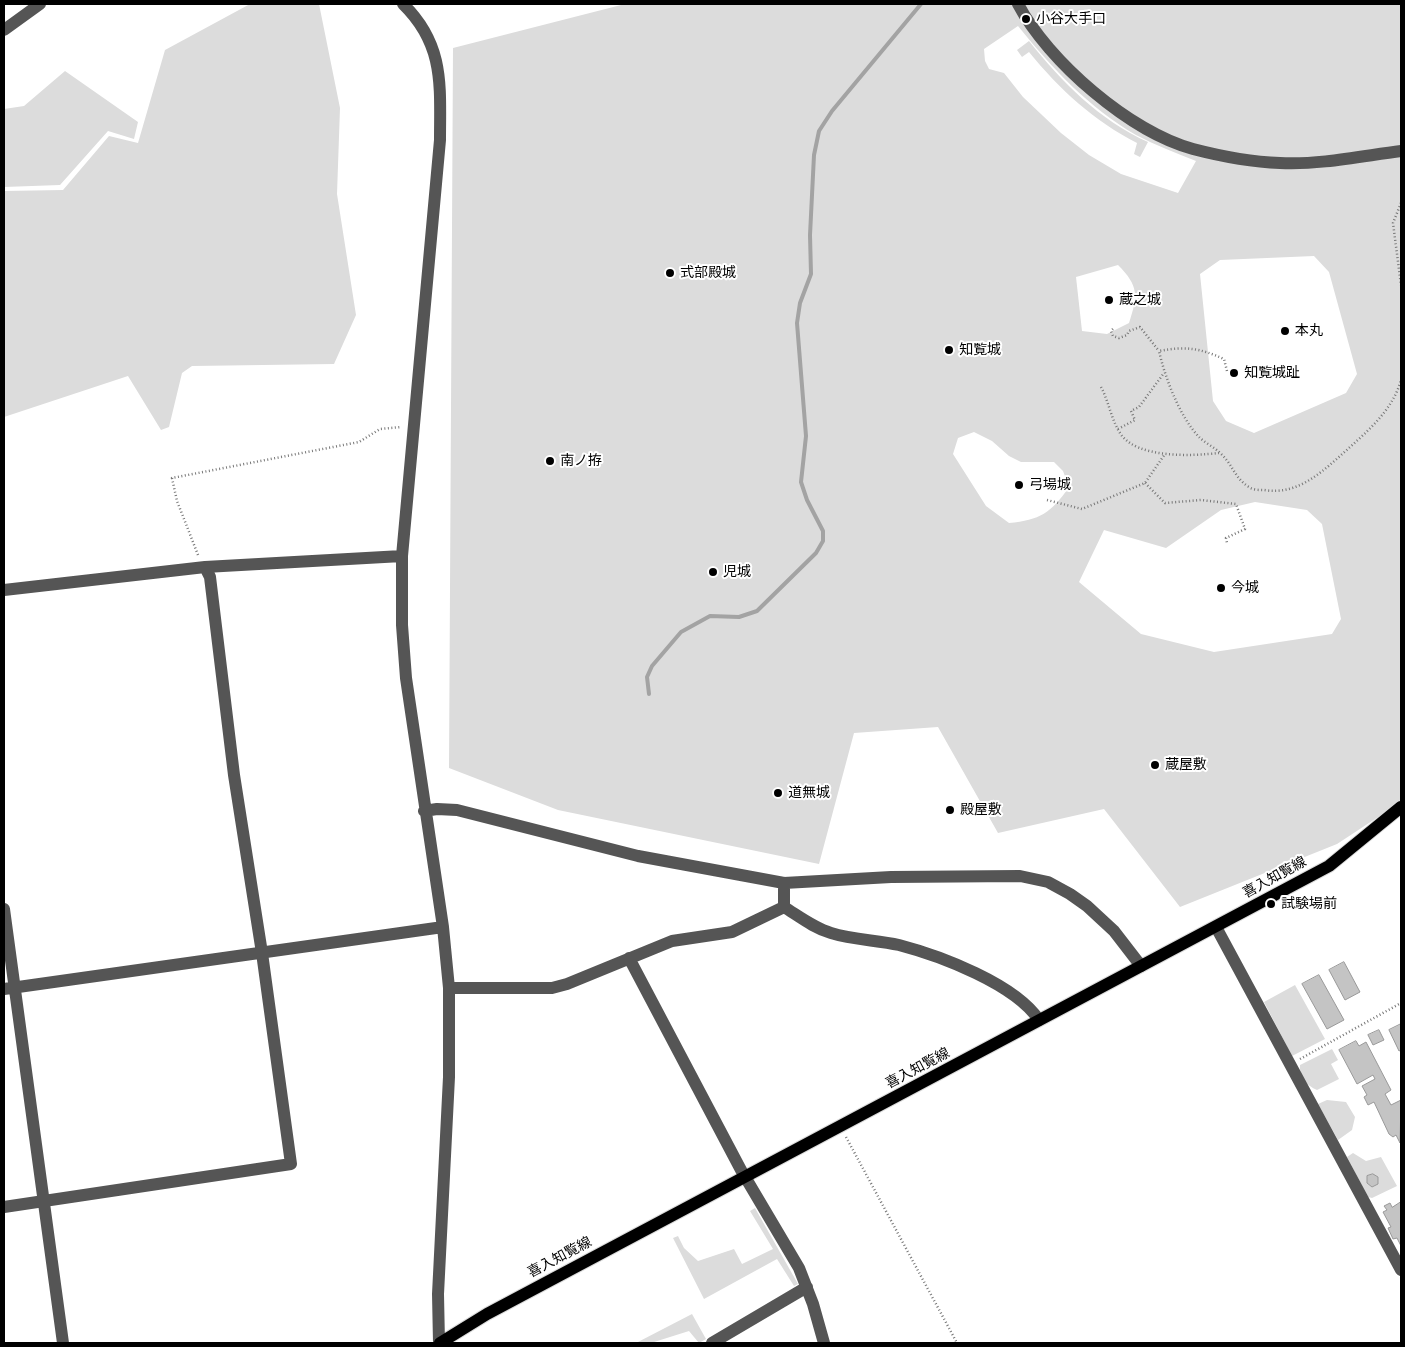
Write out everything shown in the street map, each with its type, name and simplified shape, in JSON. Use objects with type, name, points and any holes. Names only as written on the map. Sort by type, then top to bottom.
[{"type":"main road","name":"喜入知覧線","points":[[440,1343],[487,1314],[1329,866],[1401,807]]},
{"type":"street","points":[[4,30],[40,4]]},
{"type":"street","points":[[404,4],[418,18],[430,39],[439,73],[440,94],[438,159],[402,556],[402,625],[406,678],[424,811],[443,927],[449,988],[449,1078],[438,1294],[440,1343]]},
{"type":"street","points":[[1018,4],[1037,36],[1074,74],[1119,111],[1147,128],[1192,148],[1280,163],[1317,162],[1401,151]]},
{"type":"street","points":[[4,590],[205,567],[285,561],[402,556]]},
{"type":"street","points":[[4,1207],[43,1203],[291,1164],[262,952],[234,775],[210,577],[205,567]]},
{"type":"street","points":[[424,811],[438,808],[457,810],[638,856],[784,883],[892,877],[1020,876],[1048,882],[1070,894],[1114,931],[1141,966]]},
{"type":"street","points":[[784,883],[784,907]]},
{"type":"street","points":[[449,988],[552,988],[567,984],[672,941],[732,932],[784,907]]},
{"type":"street","points":[[784,907],[818,928],[834,934],[900,945],[939,958],[1012,994],[1030,1007],[1039,1020]]},
{"type":"street","points":[[4,909],[8,989],[22,1035],[63,1343]]},
{"type":"street","points":[[8,989],[443,927]]},
{"type":"street","points":[[1216,927],[1401,1270]]},
{"type":"street","points":[[629,958],[745,1177],[799,1268],[807,1287],[824,1343]]},
{"type":"street","points":[[712,1343],[807,1287]]},
{"type":"path","points":[[1401,203],[1393,223],[1401,285]]},
{"type":"path","points":[[1113,329],[1111,331],[1113,336],[1119,338],[1127,335],[1129,331],[1140,327],[1159,351],[1164,373],[1199,436],[1221,453],[1239,479],[1250,488],[1284,491],[1323,471],[1377,422],[1390,404],[1401,380]]},
{"type":"path","points":[[1159,351],[1178,348],[1201,348],[1224,359],[1227,371]]},
{"type":"path","points":[[1118,429],[1135,420],[1131,410],[1138,407],[1164,373]]},
{"type":"path","points":[[1101,387],[1118,429],[1125,439],[1131,443],[1165,454],[1195,456],[1221,453]]},
{"type":"path","points":[[205,567],[194,549],[180,509],[172,478],[359,442],[380,429],[413,426]]},
{"type":"path","points":[[1047,500],[1082,510],[1145,483],[1165,454]]},
{"type":"path","points":[[1145,483],[1165,503],[1201,500],[1236,504],[1245,529],[1226,538],[1227,542]]},
{"type":"path","points":[[1289,1065],[1401,1003]]},
{"type":"path","points":[[841,1127],[957,1343]]},
{"type":"shaded area","points":[[250,4],[319,4],[340,108],[337,194],[356,315],[334,364],[192,366],[182,373],[169,427],[161,430],[128,376],[4,417],[4,191],[63,190],[109,136],[138,143],[165,50]]},
{"type":"shaded area","points":[[625,4],[1401,4],[1401,802],[1337,844],[1180,907],[1104,809],[998,833],[938,727],[854,733],[819,864],[558,810],[449,768],[453,48]],"holes":[[[1018,26],[1058,72],[1102,112],[1136,135],[1196,161],[1178,193],[1121,174],[1089,155],[1061,133],[1023,97],[1004,73],[989,69],[985,61],[984,49]],[[1314,256],[1329,272],[1357,374],[1346,393],[1254,433],[1226,421],[1213,401],[1200,274],[1220,260]],[[1118,265],[1130,279],[1135,292],[1134,306],[1129,323],[1107,334],[1082,331],[1076,277]],[[974,432],[992,441],[1009,456],[1021,462],[1054,462],[1063,471],[1069,487],[1044,514],[1029,520],[1009,523],[986,506],[953,454],[958,438]],[[1255,502],[1307,510],[1322,524],[1341,619],[1332,634],[1214,652],[1141,634],[1079,582],[1104,530],[1166,548],[1221,510]]]},
{"type":"shaded area","points":[[1029,41],[1082,99],[1113,123],[1148,142],[1140,157],[1134,154],[1137,143],[1106,125],[1078,104],[1029,52],[1022,57],[1017,50]]},
{"type":"shaded area","points":[[65,71],[138,122],[134,139],[108,131],[60,185],[4,187],[4,109],[24,106]]},
{"type":"shaded area","points":[[1295,985],[1325,1039],[1292,1056],[1264,1002]]},
{"type":"shaded area","points":[[1332,1049],[1338,1060],[1331,1064],[1339,1079],[1317,1090],[1304,1080],[1300,1065]]},
{"type":"shaded area","points":[[1327,1100],[1346,1102],[1355,1117],[1352,1130],[1338,1140],[1318,1104]]},
{"type":"shaded area","points":[[1353,1153],[1366,1161],[1381,1157],[1397,1186],[1372,1198],[1368,1197],[1347,1157]]},
{"type":"shaded area","points":[[755,1208],[798,1284],[794,1286],[777,1259],[704,1299],[673,1238],[678,1236],[684,1248],[698,1261],[734,1249],[742,1264],[773,1249],[750,1211]]},
{"type":"shaded area","points":[[692,1314],[706,1339],[699,1343],[689,1331],[651,1343],[636,1343]]},
{"type":"building","points":[[1344,962],[1360,992],[1345,1000],[1329,970]]},
{"type":"building","points":[[1319,975],[1344,1020],[1327,1029],[1302,984]]},
{"type":"building","points":[[1401,1024],[1401,1050],[1399,1051],[1389,1030]]},
{"type":"building","points":[[1379,1030],[1384,1040],[1373,1045],[1368,1035]]},
{"type":"building","points":[[1356,1041],[1359,1046],[1366,1042],[1391,1090],[1385,1094],[1391,1105],[1401,1100],[1400,1143],[1396,1135],[1393,1137],[1389,1134],[1374,1102],[1368,1105],[1364,1097],[1367,1095],[1362,1086],[1375,1079],[1373,1075],[1357,1084],[1339,1050]]},
{"type":"building","points":[[1373,1174],[1378,1177],[1378,1184],[1372,1187],[1367,1183],[1367,1176]]},
{"type":"building","points":[[1401,1202],[1401,1246],[1397,1238],[1393,1239],[1388,1228],[1391,1227],[1383,1212],[1387,1210],[1384,1206],[1390,1203],[1392,1207]]},
{"type":"waterway","points":[[649,694],[647,677],[652,666],[681,632],[710,616],[739,617],[757,611],[816,553],[823,541],[823,531],[807,500],[801,482],[806,436],[797,323],[800,303],[811,274],[810,235],[814,155],[819,131],[832,111],[921,4]]},
{"type":"place","name":"小谷大手口","points":[[1026,19]]},
{"type":"place","name":"式部殿城","points":[[670,273]]},
{"type":"place","name":"蔵之城","points":[[1109,300]]},
{"type":"place","name":"本丸","points":[[1285,331]]},
{"type":"place","name":"知覧城","points":[[949,350]]},
{"type":"place","name":"知覧城趾","points":[[1234,373]]},
{"type":"place","name":"南ノ拵","points":[[550,461]]},
{"type":"place","name":"弓場城","points":[[1019,485]]},
{"type":"place","name":"児城","points":[[713,572]]},
{"type":"place","name":"今城","points":[[1221,588]]},
{"type":"place","name":"蔵屋敷","points":[[1155,765]]},
{"type":"place","name":"道無城","points":[[778,793]]},
{"type":"place","name":"殿屋敷","points":[[950,810]]},
{"type":"place","name":"試験場前","points":[[1271,904]]}]
